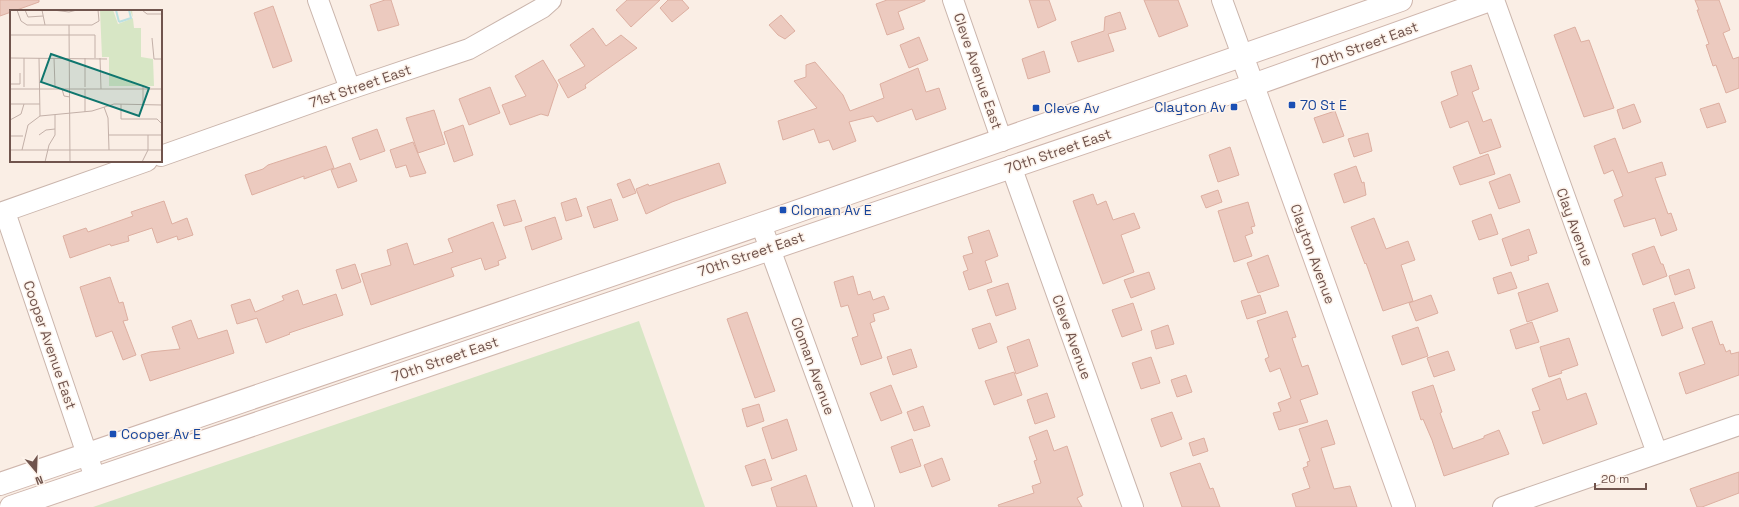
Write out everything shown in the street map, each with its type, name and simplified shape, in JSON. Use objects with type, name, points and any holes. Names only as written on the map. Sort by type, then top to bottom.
[{"type":"main road","name":"70th Street East","points":[[0,484],[1002,141],[1242,55],[1402,0]]},
{"type":"main road","name":"70th Street East","points":[[11,507],[1253,85],[1492,0]]},
{"type":"main road","name":"Clayton Avenue","points":[[1242,55],[1404,507]]},
{"type":"street","points":[[318,0],[350,89]]},
{"type":"street","name":"71st Street East","points":[[162,156],[350,89],[469,49],[542,8],[552,0]]},
{"type":"street","name":"Cleve Avenue East","points":[[953,0],[1002,141]]},
{"type":"street","name":"Clayton Avenue","points":[[1222,0],[1242,55]]},
{"type":"street","name":"Clay Avenue","points":[[1492,0],[1657,453]]},
{"type":"street","points":[[2,212],[144,162]]},
{"type":"street","name":"Cleve Avenue","points":[[1011,166],[1133,507]]},
{"type":"street","name":"Cooper Avenue East","points":[[2,212],[95,478]]},
{"type":"street","name":"Cloman Avenue","points":[[761,224],[864,507]]},
{"type":"street","points":[[1504,507],[1739,425]]},
{"type":"green space","points":[[639,321],[705,507],[93,507]]},
{"type":"building","points":[[0,0],[39,0],[39,2],[17,10],[10,10],[10,12],[0,16]]},
{"type":"building","points":[[385,0],[391,0],[399,25],[378,31],[370,5]]},
{"type":"building","points":[[627,0],[660,0],[631,27],[616,10]]},
{"type":"building","points":[[668,0],[682,0],[689,8],[672,22],[660,8]]},
{"type":"building","points":[[887,0],[925,1],[898,12],[904,29],[887,35],[876,4]]},
{"type":"building","points":[[1029,0],[1049,0],[1056,20],[1038,28]]},
{"type":"building","points":[[1144,0],[1178,0],[1188,26],[1159,37]]},
{"type":"building","points":[[1695,0],[1719,0],[1730,30],[1723,33],[1733,59],[1739,57],[1739,88],[1726,93],[1716,65],[1713,66],[1706,45],[1709,44]]},
{"type":"building","points":[[273,6],[292,61],[273,68],[254,13]]},
{"type":"building","points":[[1120,12],[1126,29],[1108,34],[1114,51],[1078,62],[1071,42],[1104,31],[1105,17]]},
{"type":"building","points":[[781,15],[795,31],[785,39],[778,35],[769,25]]},
{"type":"building","points":[[1575,27],[1581,42],[1589,40],[1614,108],[1584,117],[1554,35]]},
{"type":"building","points":[[593,28],[606,46],[621,35],[637,48],[585,85],[586,88],[568,98],[558,80],[585,66],[570,45]]},
{"type":"building","points":[[919,37],[928,60],[909,68],[900,45]]},
{"type":"building","points":[[1044,51],[1050,72],[1028,79],[1022,59]]},
{"type":"building","points":[[543,60],[558,85],[548,116],[541,114],[510,125],[502,105],[526,96],[515,76]]},
{"type":"building","points":[[815,62],[843,95],[850,111],[884,98],[880,84],[918,68],[926,92],[939,88],[946,109],[916,120],[912,109],[877,122],[873,116],[849,122],[856,141],[833,150],[829,140],[819,143],[814,129],[783,140],[778,121],[817,108],[794,81],[806,77],[806,65]]},
{"type":"building","points":[[1471,65],[1479,89],[1472,92],[1483,122],[1491,119],[1501,147],[1480,154],[1468,121],[1450,128],[1441,102],[1458,95],[1451,72]]},
{"type":"building","points":[[490,87],[500,113],[469,125],[459,99]]},
{"type":"building","points":[[1719,103],[1726,122],[1707,128],[1700,109]]},
{"type":"building","points":[[1634,104],[1641,122],[1623,129],[1617,110]]},
{"type":"building","points":[[434,110],[445,144],[418,153],[406,118]]},
{"type":"building","points":[[1335,111],[1344,136],[1323,143],[1314,118]]},
{"type":"building","points":[[463,125],[473,155],[454,162],[444,132]]},
{"type":"building","points":[[377,129],[385,151],[360,160],[352,138]]},
{"type":"building","points":[[1368,133],[1372,151],[1354,157],[1348,139]]},
{"type":"building","points":[[1615,138],[1628,173],[1662,162],[1666,175],[1655,178],[1668,214],[1671,213],[1677,230],[1661,236],[1655,218],[1624,227],[1614,200],[1623,196],[1613,170],[1604,174],[1594,146]]},
{"type":"building","points":[[413,142],[426,173],[410,177],[406,165],[396,168],[390,150]]},
{"type":"building","points":[[326,146],[334,168],[304,179],[304,176],[252,195],[245,175],[263,169],[268,165]]},
{"type":"building","points":[[1230,147],[1239,175],[1218,182],[1209,155]]},
{"type":"building","points":[[1488,154],[1495,174],[1460,185],[1453,167]]},
{"type":"building","points":[[350,163],[357,181],[338,188],[331,170]]},
{"type":"building","points":[[719,163],[726,183],[672,202],[646,214],[636,189]]},
{"type":"building","points":[[1356,166],[1362,183],[1364,182],[1366,195],[1344,203],[1334,174]]},
{"type":"building","points":[[1510,174],[1520,202],[1499,209],[1489,182]]},
{"type":"building","points":[[630,179],[636,193],[623,198],[617,184]]},
{"type":"building","points":[[1218,190],[1222,202],[1206,208],[1201,196]]},
{"type":"building","points":[[1093,194],[1097,205],[1106,201],[1113,220],[1134,213],[1140,228],[1121,235],[1134,272],[1103,284],[1073,201]]},
{"type":"building","points":[[576,198],[582,216],[566,221],[561,203]]},
{"type":"building","points":[[611,199],[618,220],[594,228],[587,207]]},
{"type":"building","points":[[515,200],[522,221],[504,226],[497,205]]},
{"type":"building","points":[[164,201],[172,224],[187,218],[193,235],[178,240],[177,236],[157,243],[152,228],[128,236],[129,241],[111,246],[110,244],[70,258],[63,236],[86,228],[88,232],[133,216],[131,212]]},
{"type":"building","points":[[1248,202],[1255,226],[1251,227],[1253,233],[1245,236],[1252,256],[1234,262],[1218,211]]},
{"type":"building","points":[[1491,214],[1498,234],[1479,240],[1472,221]]},
{"type":"building","points":[[555,217],[562,239],[532,250],[525,227]]},
{"type":"building","points":[[1374,218],[1386,249],[1408,241],[1415,260],[1401,265],[1413,301],[1383,311],[1366,263],[1365,264],[1351,227]]},
{"type":"building","points":[[493,222],[506,258],[498,261],[499,265],[485,270],[481,258],[451,268],[454,276],[371,305],[361,274],[391,265],[387,250],[407,243],[414,265],[453,252],[448,239]]},
{"type":"building","points":[[1529,229],[1537,253],[1528,256],[1529,260],[1511,266],[1502,239]]},
{"type":"building","points":[[989,230],[998,256],[985,261],[992,282],[969,290],[963,272],[968,270],[963,256],[973,253],[968,237]]},
{"type":"building","points":[[1654,246],[1667,276],[1643,285],[1632,254]]},
{"type":"building","points":[[1268,255],[1279,286],[1258,293],[1247,263]]},
{"type":"building","points":[[355,264],[361,282],[342,289],[336,270]]},
{"type":"building","points":[[1689,269],[1695,288],[1675,295],[1669,276]]},
{"type":"building","points":[[1149,272],[1155,289],[1131,298],[1124,280]]},
{"type":"building","points":[[1511,272],[1517,288],[1498,294],[1493,278]]},
{"type":"building","points":[[853,276],[858,295],[870,291],[873,300],[884,296],[889,309],[873,314],[875,321],[870,323],[882,358],[861,365],[852,338],[858,336],[848,305],[841,307],[834,282]]},
{"type":"building","points":[[110,277],[119,303],[123,302],[128,320],[123,321],[136,355],[123,360],[112,331],[96,337],[80,287]]},
{"type":"building","points":[[1008,283],[1016,309],[996,316],[987,290]]},
{"type":"building","points":[[1548,283],[1558,311],[1527,322],[1518,293]]},
{"type":"building","points":[[298,290],[303,305],[336,294],[343,315],[289,333],[290,334],[266,343],[257,318],[237,324],[231,305],[250,299],[255,312],[284,300],[282,296]]},
{"type":"building","points":[[1260,295],[1266,313],[1247,319],[1241,301]]},
{"type":"building","points":[[1431,295],[1438,313],[1416,321],[1409,303]]},
{"type":"building","points":[[1674,302],[1683,328],[1662,336],[1653,309]]},
{"type":"building","points":[[1133,303],[1142,330],[1122,337],[1112,310]]},
{"type":"building","points":[[1287,311],[1296,337],[1292,338],[1302,367],[1308,365],[1318,394],[1300,400],[1308,422],[1279,430],[1273,413],[1281,411],[1278,403],[1291,398],[1280,368],[1270,372],[1265,359],[1269,357],[1257,321]]},
{"type":"building","points":[[747,312],[775,391],[755,398],[727,319]]},
{"type":"building","points":[[191,320],[198,339],[227,330],[234,353],[150,381],[141,355],[150,352],[180,349],[172,327]]},
{"type":"building","points":[[1712,321],[1720,345],[1723,344],[1726,352],[1730,350],[1731,354],[1739,352],[1739,375],[1686,394],[1679,373],[1705,364],[1692,328]]},
{"type":"building","points":[[1532,322],[1539,342],[1516,349],[1510,330]]},
{"type":"building","points":[[990,323],[997,342],[979,349],[972,329]]},
{"type":"building","points":[[1168,325],[1174,344],[1156,349],[1151,331]]},
{"type":"building","points":[[1418,327],[1428,356],[1402,365],[1392,336]]},
{"type":"building","points":[[1569,338],[1578,365],[1561,371],[1562,373],[1549,377],[1540,347]]},
{"type":"building","points":[[1029,339],[1038,366],[1016,374],[1007,347]]},
{"type":"building","points":[[911,349],[917,367],[893,375],[887,357]]},
{"type":"building","points":[[1448,351],[1455,370],[1434,377],[1427,358]]},
{"type":"building","points":[[1151,357],[1160,383],[1141,389],[1132,363]]},
{"type":"building","points":[[1014,372],[1022,395],[994,405],[985,381]]},
{"type":"building","points":[[1186,375],[1192,392],[1177,397],[1171,380]]},
{"type":"building","points":[[1560,378],[1567,400],[1586,393],[1597,424],[1543,444],[1532,412],[1540,410],[1532,389]]},
{"type":"building","points":[[891,385],[902,413],[881,421],[870,393]]},
{"type":"building","points":[[1433,385],[1442,412],[1440,413],[1453,449],[1484,438],[1484,436],[1499,430],[1509,454],[1444,476],[1432,440],[1423,419],[1421,420],[1412,392]]},
{"type":"building","points":[[1047,393],[1055,417],[1035,424],[1027,400]]},
{"type":"building","points":[[759,404],[764,421],[747,427],[742,409]]},
{"type":"building","points":[[923,406],[930,426],[914,431],[907,412]]},
{"type":"building","points":[[1172,412],[1182,439],[1161,447],[1151,419]]},
{"type":"building","points":[[787,419],[797,450],[772,459],[762,428]]},
{"type":"building","points":[[1327,420],[1335,444],[1321,448],[1334,489],[1350,486],[1357,507],[1296,507],[1292,494],[1310,488],[1303,468],[1308,466],[1307,462],[1310,461],[1299,429]]},
{"type":"building","points":[[1047,430],[1054,451],[1067,446],[1083,495],[1077,498],[1082,507],[999,507],[998,505],[1034,493],[1032,486],[1041,483],[1034,461],[1037,460],[1029,437]]},
{"type":"building","points":[[1204,438],[1208,451],[1193,456],[1189,443]]},
{"type":"building","points":[[912,439],[921,466],[900,473],[891,447]]},
{"type":"building","points":[[942,458],[950,480],[932,487],[924,465]]},
{"type":"building","points":[[765,459],[772,480],[752,486],[745,466]]},
{"type":"building","points":[[1200,463],[1210,489],[1213,488],[1220,507],[1182,507],[1170,473]]},
{"type":"building","points":[[1739,472],[1739,493],[1702,507],[1697,507],[1690,489]]},
{"type":"building","points":[[806,475],[817,507],[777,507],[771,488]]},
{"type":"place","name":"70 St E","points":[[1292,105]]},
{"type":"place","name":"Clayton Av","points":[[1234,107]]},
{"type":"place","name":"Cleve Av","points":[[1036,108]]},
{"type":"place","name":"Cloman Av E","points":[[783,210]]},
{"type":"place","name":"Cooper Av E","points":[[113,434]]}]
